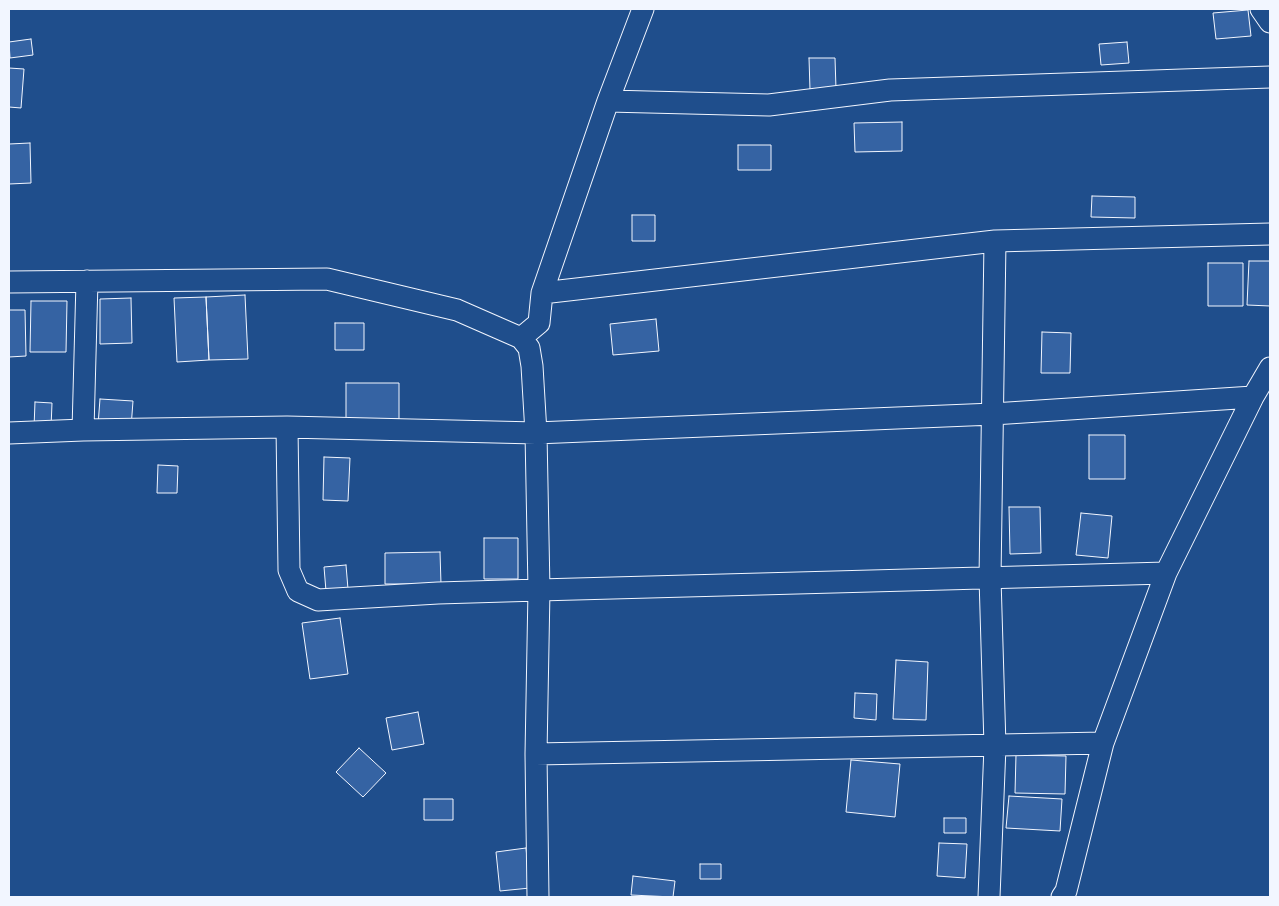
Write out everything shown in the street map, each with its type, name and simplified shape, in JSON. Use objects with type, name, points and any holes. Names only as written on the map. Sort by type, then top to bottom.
[{"type":"street","points":[[521,338],[539,323],[542,293],[608,102],[643,9]]},
{"type":"street","points":[[1261,9],[1270,22]]},
{"type":"street","points":[[608,102],[770,105],[890,90],[1270,77]]},
{"type":"street","points":[[542,293],[995,241],[1270,234]]},
{"type":"street","points":[[989,897],[995,746],[990,578],[995,241]]},
{"type":"street","points":[[9,282],[327,279],[457,310],[521,338],[529,348],[532,366],[536,433],[539,590],[536,754],[538,897]]},
{"type":"street","points":[[83,430],[87,281]]},
{"type":"street","points":[[1062,897],[1066,891],[1103,743],[1166,573],[1252,397],[1270,368]]},
{"type":"street","points":[[9,433],[287,427],[536,433],[993,414],[1252,397]]},
{"type":"street","points":[[287,427],[290,570],[298,591],[318,600],[539,590],[1166,573]]},
{"type":"street","points":[[536,754],[1103,743]]},
{"type":"building","points":[[1248,10],[1251,36],[1216,39],[1213,13]]},
{"type":"building","points":[[31,39],[33,55],[10,58],[9,42]]},
{"type":"building","points":[[1127,42],[1129,63],[1101,65],[1099,44]]},
{"type":"building","points":[[809,58],[835,58],[836,89],[810,90]]},
{"type":"building","points":[[9,68],[24,69],[21,108],[9,107]]},
{"type":"building","points":[[902,122],[902,151],[855,152],[854,123]]},
{"type":"building","points":[[30,143],[31,183],[9,184],[9,144]]},
{"type":"building","points":[[738,145],[771,145],[771,170],[738,170]]},
{"type":"building","points":[[1092,196],[1135,197],[1135,218],[1091,217]]},
{"type":"building","points":[[632,215],[655,215],[655,241],[632,241]]},
{"type":"building","points":[[1249,261],[1270,261],[1270,306],[1247,305]]},
{"type":"building","points":[[1208,263],[1243,263],[1243,306],[1208,306]]},
{"type":"building","points":[[245,295],[248,359],[209,360],[206,297]]},
{"type":"building","points":[[206,297],[209,360],[177,362],[174,298]]},
{"type":"building","points":[[131,298],[132,343],[100,344],[100,299]]},
{"type":"building","points":[[31,301],[67,301],[66,352],[30,352]]},
{"type":"building","points":[[9,310],[25,310],[26,356],[9,357]]},
{"type":"building","points":[[656,319],[659,351],[613,355],[610,324]]},
{"type":"building","points":[[335,323],[364,323],[364,350],[335,350]]},
{"type":"building","points":[[1042,332],[1071,333],[1070,373],[1041,373]]},
{"type":"building","points":[[346,383],[399,383],[399,419],[346,419]]},
{"type":"building","points":[[100,399],[133,401],[131,428],[98,425]]},
{"type":"building","points":[[35,402],[52,403],[51,428],[34,428]]},
{"type":"building","points":[[1089,435],[1125,435],[1125,479],[1089,479]]},
{"type":"building","points":[[324,457],[350,458],[348,501],[323,500]]},
{"type":"building","points":[[158,465],[178,466],[177,493],[157,493]]},
{"type":"building","points":[[1009,507],[1040,507],[1041,553],[1010,554]]},
{"type":"building","points":[[1081,513],[1112,516],[1108,558],[1076,555]]},
{"type":"building","points":[[484,538],[518,538],[518,579],[484,579]]},
{"type":"building","points":[[440,552],[441,584],[385,584],[385,553]]},
{"type":"building","points":[[346,565],[348,589],[326,591],[324,567]]},
{"type":"building","points":[[340,618],[348,674],[310,679],[302,623]]},
{"type":"building","points":[[896,660],[928,662],[926,720],[893,719]]},
{"type":"building","points":[[855,693],[877,694],[876,720],[854,718]]},
{"type":"building","points":[[418,712],[424,744],[392,750],[386,718]]},
{"type":"building","points":[[359,748],[386,773],[363,797],[336,772]]},
{"type":"building","points":[[1016,755],[1066,756],[1065,794],[1015,793]]},
{"type":"building","points":[[851,760],[900,764],[895,817],[846,812]]},
{"type":"building","points":[[1009,796],[1062,799],[1060,831],[1006,828]]},
{"type":"building","points":[[424,799],[453,799],[453,820],[424,820]]},
{"type":"building","points":[[944,818],[966,818],[966,833],[944,833]]},
{"type":"building","points":[[939,843],[967,844],[965,878],[937,876]]},
{"type":"building","points":[[526,848],[530,888],[500,891],[496,852]]},
{"type":"building","points":[[700,864],[721,864],[721,879],[700,879]]},
{"type":"building","points":[[633,876],[675,881],[673,897],[631,895]]}]
